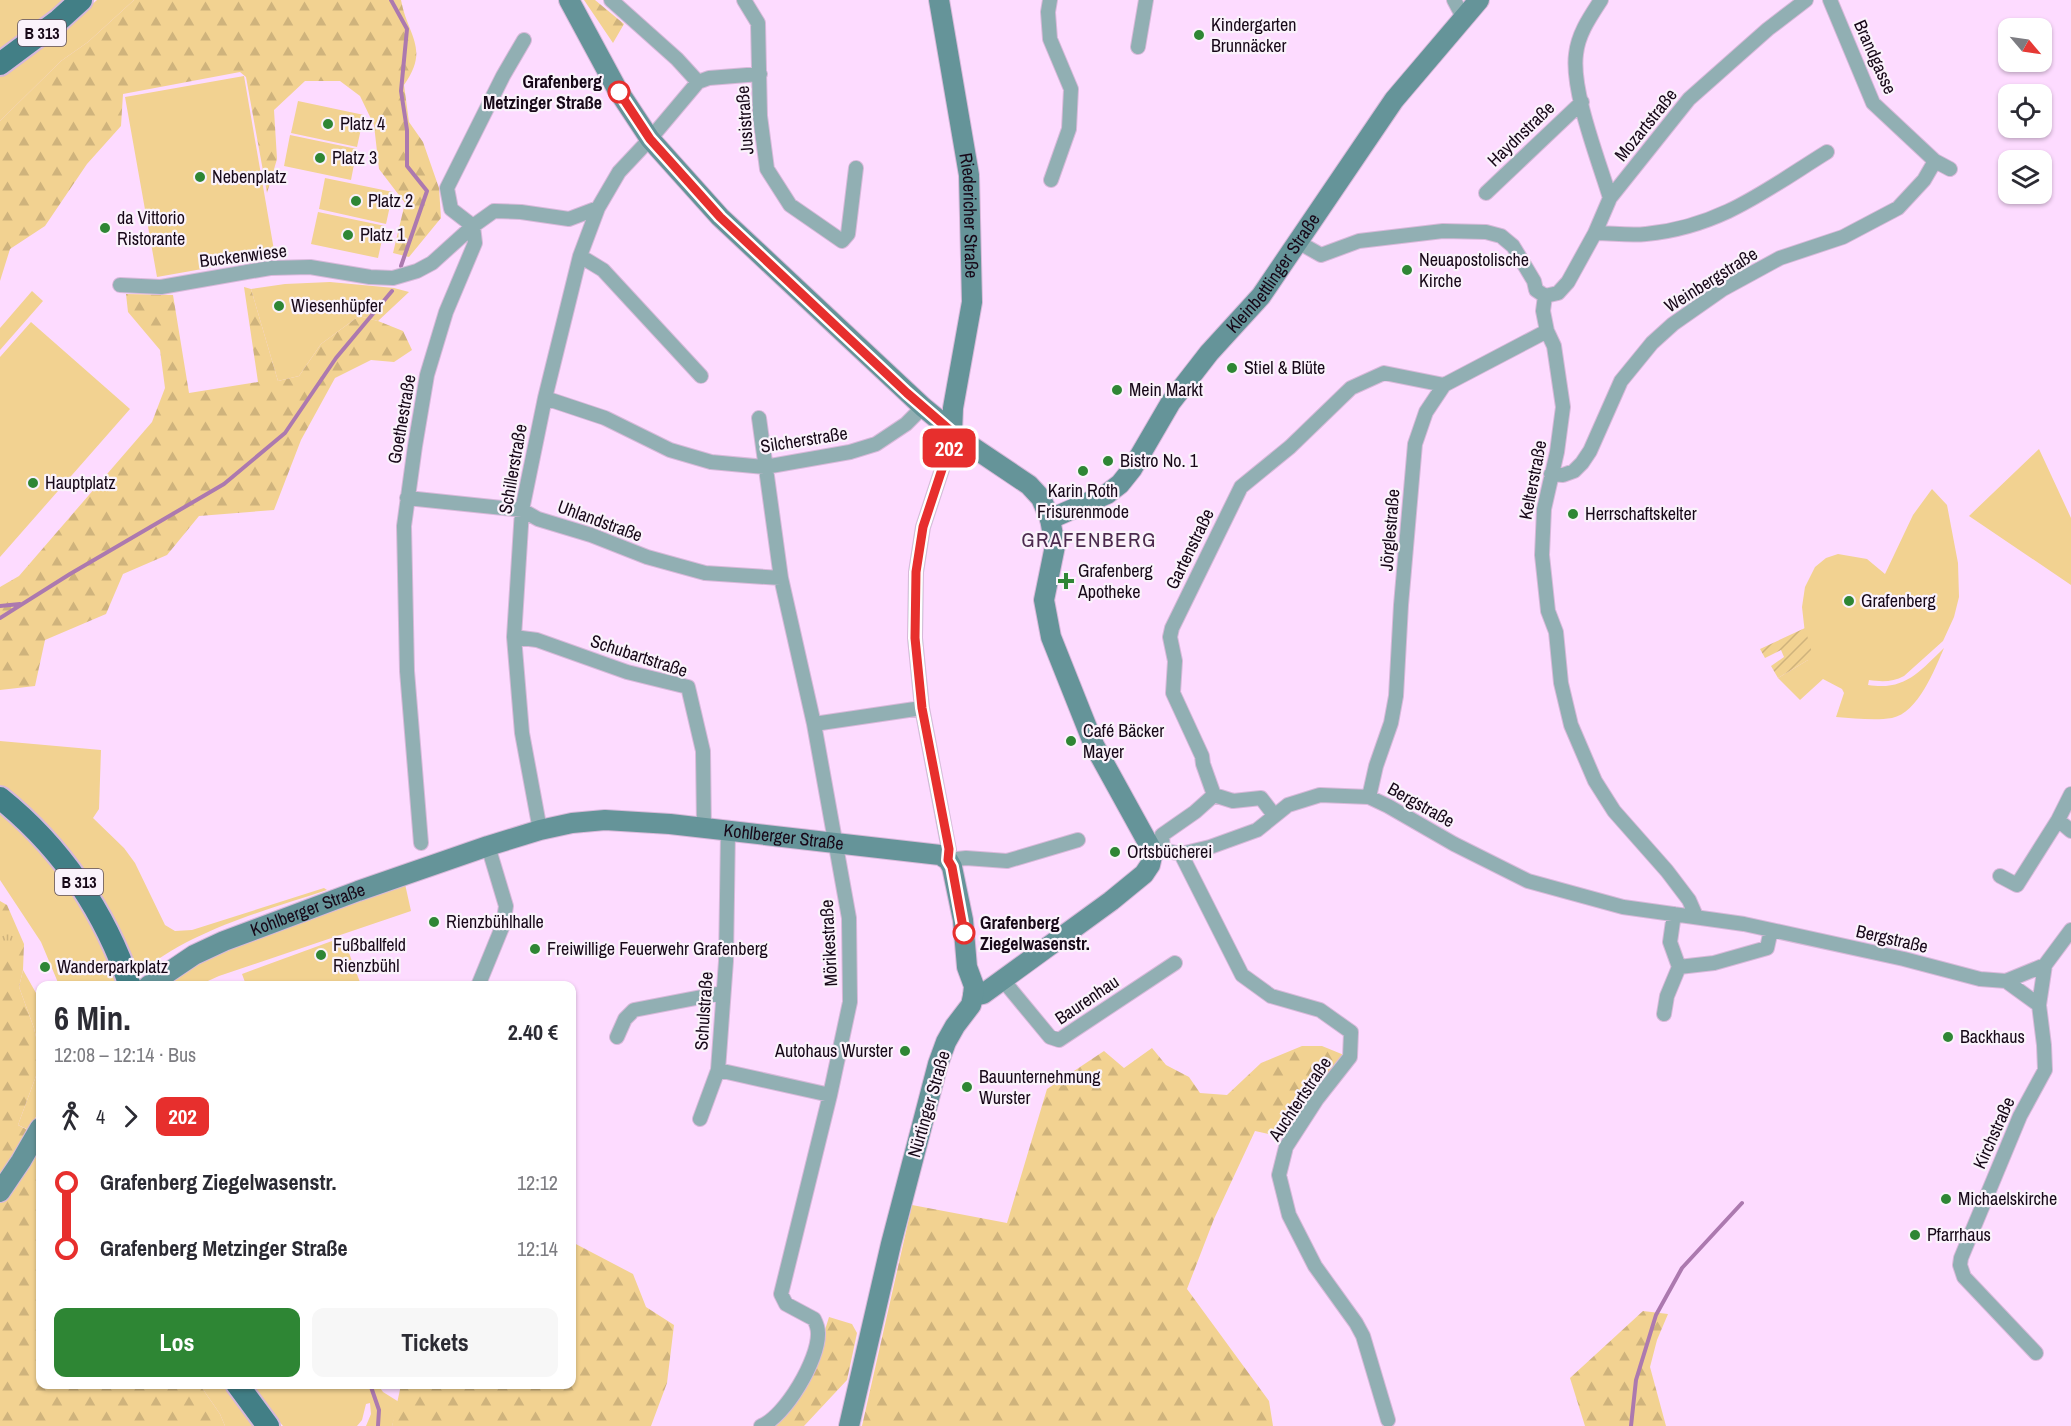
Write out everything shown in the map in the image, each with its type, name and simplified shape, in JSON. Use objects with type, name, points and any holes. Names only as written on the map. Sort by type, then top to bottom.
[{"type":"main road","name":"B 313","points":[[0,64],[59,20],[81,0]]},
{"type":"main road","name":"B 313","points":[[0,798],[47,842],[82,886],[99,913],[121,959],[128,981]]},
{"type":"main road","points":[[241,1389],[268,1426]]},
{"type":"street","points":[[569,0],[617,90],[650,139],[720,217],[923,408],[952,432],[1029,485],[1041,498],[1050,519],[1054,546],[1044,600],[1051,637],[1094,745],[1158,851]]},
{"type":"street","points":[[611,0],[677,59],[698,82],[709,78],[760,74]]},
{"type":"street","name":"Jusistraße","points":[[744,0],[759,24],[760,116],[767,169],[790,205],[842,241],[848,234],[856,168]]},
{"type":"street","name":"Riedericher Straße","points":[[939,0],[969,175],[972,302],[953,408],[952,432]]},
{"type":"street","points":[[1050,0],[1048,12],[1050,39],[1071,89],[1069,129],[1051,180]]},
{"type":"street","points":[[1138,47],[1146,0]]},
{"type":"street","name":"Kleinbettlinger Straße","points":[[1050,519],[1107,494],[1132,470],[1171,402],[1209,352],[1261,296],[1458,8],[1479,0]]},
{"type":"street","name":"Haydnstraße","points":[[1601,0],[1585,24],[1576,53],[1575,79],[1610,198]]},
{"type":"street","name":"Mozartstraße","points":[[1545,296],[1558,293],[1568,282],[1595,233],[1610,198],[1689,99],[1768,29],[1806,0]]},
{"type":"street","name":"Brandgasse","points":[[1830,0],[1873,103],[1935,161],[1950,169]]},
{"type":"street","points":[[473,226],[451,209],[447,188],[503,76],[524,40]]},
{"type":"street","name":"Schillerstraße","points":[[540,830],[522,733],[514,637],[522,510],[545,398],[580,256],[598,208],[619,172],[698,82]]},
{"type":"street","name":"Haydnstraße","points":[[1486,193],[1582,102]]},
{"type":"street","points":[[1595,233],[1645,234],[1699,224],[1741,207],[1827,152]]},
{"type":"street","name":"Weinbergstraße","points":[[1551,474],[1563,475],[1574,471],[1582,463],[1590,452],[1621,381],[1652,343],[1673,324],[1724,289],[1780,258],[1843,237],[1898,208],[1924,180],[1935,161]]},
{"type":"street","name":"Buckenwiese","points":[[120,285],[160,287],[270,268],[290,267],[310,267],[370,277],[393,278],[417,271],[432,263],[473,226],[494,211],[521,212],[569,219],[598,208]]},
{"type":"street","name":"Goethestraße","points":[[421,843],[407,671],[404,526],[427,375],[446,312],[475,243],[473,226]]},
{"type":"street","points":[[1298,242],[1321,255],[1359,241],[1443,231],[1486,232],[1501,236],[1513,246],[1534,281],[1536,290],[1545,296]]},
{"type":"street","points":[[580,256],[603,270],[701,376]]},
{"type":"street","name":"Kelterstraße","points":[[1545,296],[1543,311],[1547,331],[1554,346],[1563,407],[1561,430],[1542,519],[1542,555],[1548,611],[1556,632],[1561,683],[1571,725],[1595,781],[1614,811],[1667,871],[1689,900],[1696,916]]},
{"type":"street","name":"Jörglestraße","points":[[1369,797],[1391,723],[1396,696],[1415,444],[1426,412],[1444,386],[1547,331]]},
{"type":"street","name":"Gartenstraße","points":[[1214,795],[1202,756],[1173,693],[1175,661],[1170,638],[1190,590],[1237,494],[1241,487],[1284,453],[1351,388],[1384,373],[1444,386]]},
{"type":"street","name":"Silcherstraße","points":[[545,398],[605,418],[670,450],[711,462],[765,467],[850,452],[876,444],[906,424],[923,408]]},
{"type":"street","name":"Mörikestraße","points":[[759,418],[781,578],[814,724],[849,918],[850,1002],[782,1294],[786,1304],[814,1319],[819,1332],[813,1357],[794,1396],[769,1423],[760,1426]]},
{"type":"street","points":[[952,432],[949,448],[923,527],[916,572],[916,651],[922,708],[949,849],[948,860],[952,867],[963,920],[967,967],[974,986],[974,996]]},
{"type":"street","name":"Uhlandstraße","points":[[407,498],[522,510],[538,519],[591,535],[647,557],[705,573],[781,578]]},
{"type":"street","name":"Schubartstraße","points":[[514,637],[537,640],[627,672],[688,687],[703,751],[704,828]]},
{"type":"street","points":[[814,724],[922,708]]},
{"type":"street","points":[[2000,876],[2017,885],[2058,820],[2071,794]]},
{"type":"street","points":[[1158,851],[1162,835],[1195,812],[1214,795],[1233,801],[1261,798],[1274,815]]},
{"type":"street","name":"Bergstraße","points":[[1158,851],[1181,854],[1210,847],[1257,830],[1288,805],[1320,795],[1369,797],[1454,844],[1528,881],[1623,907],[1696,916],[1771,930],[1904,959],[1980,980],[2006,981],[2045,965]]},
{"type":"street","name":"Kohlberger Straße","points":[[154,981],[194,955],[225,941],[358,891],[488,846],[572,823],[605,820],[670,824],[940,855],[948,860],[966,858],[1007,861],[1078,840]]},
{"type":"street","points":[[2058,820],[2071,831]]},
{"type":"street","name":"Schulstraße","points":[[700,1119],[718,1070],[727,929],[728,831]]},
{"type":"street","points":[[480,981],[503,925],[506,906],[488,846]]},
{"type":"street","name":"Nürtinger Straße","points":[[850,1418],[891,1244],[938,1064],[946,1042],[974,996],[983,994],[1111,901],[1144,873],[1158,851]]},
{"type":"street","name":"Auchtertstraße","points":[[1181,854],[1242,975],[1271,996],[1320,1010],[1351,1032],[1350,1057],[1317,1099],[1286,1147],[1279,1174],[1289,1215],[1315,1266],[1363,1336],[1388,1420]]},
{"type":"street","points":[[1664,1014],[1666,996],[1679,967],[1670,942],[1674,914]]},
{"type":"street","points":[[1679,967],[1714,963],[1767,948],[1771,930]]},
{"type":"street","points":[[2045,965],[2071,930]]},
{"type":"street","name":"Baurenhau","points":[[1002,979],[1050,1037],[1059,1040],[1174,963]]},
{"type":"street","name":"Kirchstraße","points":[[2036,1353],[1964,1277],[1960,1265],[2020,1116],[2045,1070],[2039,1005],[2045,965]]},
{"type":"street","points":[[2006,981],[2039,1005]]},
{"type":"street","points":[[617,1037],[625,1019],[634,1010],[722,993]]},
{"type":"street","points":[[718,1070],[830,1095]]},
{"type":"street","points":[[0,1192],[36,1135]]},
{"type":"green space","points":[[0,0],[65,0],[0,51]]},
{"type":"green space","points":[[97,0],[134,0],[88,42],[61,61],[0,121],[0,76],[50,42]]},
{"type":"green space","points":[[134,0],[401,0],[415,42],[416,52],[412,72],[404,85],[409,122],[423,142],[439,188],[441,218],[409,257],[393,253],[405,203],[379,169],[374,125],[360,96],[340,81],[305,81],[274,110],[277,159],[267,193],[246,77],[240,72],[123,94],[121,126],[87,164],[45,226],[10,249],[0,281],[0,121],[61,61],[88,42]]},
{"type":"green space","points":[[584,0],[595,0],[624,24],[613,43]]},
{"type":"green space","name":"Nebenplatz","points":[[244,76],[275,256],[157,277],[125,97]]},
{"type":"green space","name":"Platz 4","points":[[298,101],[364,115],[357,147],[291,133]]},
{"type":"green space","name":"Platz 3","points":[[290,135],[357,149],[351,180],[284,166]]},
{"type":"green space","name":"Platz 2","points":[[325,178],[393,192],[386,224],[319,209]]},
{"type":"green space","name":"Platz 1","points":[[318,212],[385,226],[378,258],[311,244]]},
{"type":"green space","points":[[330,282],[394,288],[409,292],[378,321],[359,316],[321,344],[299,376],[278,381],[251,289],[285,284]]},
{"type":"green space","points":[[244,287],[251,289],[278,381],[299,376],[321,344],[359,316],[403,331],[412,350],[394,362],[371,360],[335,378],[301,440],[274,510],[199,516],[167,555],[123,574],[106,614],[45,640],[35,686],[0,690],[0,587],[19,576],[152,422],[165,388],[160,350],[128,312],[126,294],[173,295],[189,393],[258,382]]},
{"type":"green space","points":[[32,291],[43,301],[0,350],[0,328]]},
{"type":"green space","name":"Hauptplatz","points":[[31,322],[130,409],[0,557],[0,357]]},
{"type":"green space","points":[[2039,449],[2071,518],[2071,585],[1969,516]]},
{"type":"green space","points":[[1932,489],[1947,505],[1958,563],[1959,597],[1954,617],[1943,641],[1904,676],[1887,681],[1869,680],[1868,685],[1881,686],[1902,682],[1919,672],[1944,648],[1918,699],[1910,708],[1892,718],[1836,717],[1844,693],[1842,689],[1823,679],[1800,700],[1778,678],[1808,660],[1802,607],[1805,587],[1815,567],[1826,558],[1838,554],[1867,559],[1885,574],[1913,515]]},
{"type":"green space","points":[[1805,628],[1812,653],[1808,660],[1778,678],[1771,666],[1784,657],[1781,650],[1765,658],[1760,649]]},
{"type":"green space","points":[[0,741],[101,750],[99,809],[93,818],[124,848],[135,863],[165,925],[175,931],[192,930],[324,888],[327,890],[203,934],[158,959],[137,975],[108,911],[87,876],[53,834],[0,785]]},
{"type":"green space","points":[[0,811],[42,852],[79,900],[99,934],[119,981],[57,981],[41,942],[0,880]]},
{"type":"green space","points":[[405,884],[411,911],[208,981],[174,981],[201,961]]},
{"type":"green space","points":[[0,901],[7,905],[24,944],[23,970],[19,987],[36,1037],[36,1076],[18,1125],[36,1134],[36,1389],[203,1389],[220,1414],[225,1426],[0,1426]]},
{"type":"green space","points":[[0,926],[16,935],[8,959],[0,962]]},
{"type":"green space","name":"Fußballfeld Rienzbühl","points":[[343,937],[360,981],[245,981],[242,974]]},
{"type":"green space","points":[[23,970],[36,993],[36,1037],[34,1028],[19,987]]},
{"type":"green space","points":[[1302,1046],[1322,1046],[1344,1055],[1278,1136],[1255,1131],[1214,1219],[1187,1289],[1269,1401],[1273,1426],[862,1426],[912,1205],[1007,1223],[1047,1089],[1104,1051],[1124,1068],[1152,1048],[1166,1065],[1189,1077],[1200,1093],[1227,1095],[1261,1063]]},
{"type":"green space","points":[[36,1076],[36,1117],[29,1130],[18,1125]]},
{"type":"green space","points":[[576,1244],[633,1274],[646,1307],[674,1325],[667,1383],[651,1426],[392,1426],[400,1389],[576,1389]]},
{"type":"green space","points":[[1643,1311],[1668,1314],[1657,1340],[1650,1367],[1666,1426],[1585,1426],[1570,1378]]},
{"type":"green space","points":[[829,1317],[852,1324],[857,1333],[847,1380],[804,1426],[774,1426],[800,1390]]},
{"type":"green space","points":[[203,1389],[229,1389],[255,1426],[225,1426],[220,1414]]},
{"type":"green space","points":[[252,1389],[381,1389],[399,1402],[392,1426],[366,1426],[371,1414],[370,1403],[366,1404],[362,1420],[357,1426],[283,1426]]},
{"type":"waterway","points":[[391,0],[407,29],[401,91],[407,130],[407,166],[427,191],[401,266]]},
{"type":"waterway","points":[[0,618],[70,574],[224,484],[285,433],[336,358],[392,291]]},
{"type":"waterway","points":[[0,606],[20,604]]},
{"type":"waterway","points":[[1631,1426],[1636,1380],[1656,1315],[1682,1268],[1742,1203]]},
{"type":"waterway","points":[[372,1389],[379,1410],[378,1426]]},
{"type":"bus line","name":"202","points":[[619,92],[650,139],[720,217],[923,408],[952,432],[949,448],[923,527],[916,572],[915,638],[922,708],[949,849],[948,860],[952,867],[964,933]]},
{"type":"place","name":"Kindergarten Brunnäcker","points":[[1199,35]]},
{"type":"place","name":"Grafenberg Metzinger Straße","points":[[619,92]]},
{"type":"place","name":"Platz 4","points":[[328,124]]},
{"type":"place","name":"Platz 3","points":[[320,158]]},
{"type":"place","name":"Nebenplatz","points":[[200,177]]},
{"type":"place","name":"Platz 2","points":[[356,201]]},
{"type":"place","name":"da Vittorio Ristorante","points":[[105,228]]},
{"type":"place","name":"Platz 1","points":[[348,235]]},
{"type":"place","name":"Neuapostolische Kirche","points":[[1407,270]]},
{"type":"place","name":"Wiesenhüpfer","points":[[279,306]]},
{"type":"place","name":"Stiel & Blüte","points":[[1232,368]]},
{"type":"place","name":"Mein Markt","points":[[1117,390]]},
{"type":"place","name":"Bistro No. 1","points":[[1108,461]]},
{"type":"place","name":"Karin Roth Frisurenmode","points":[[1083,471]]},
{"type":"place","name":"Hauptplatz","points":[[33,483]]},
{"type":"place","name":"Herrschaftskelter","points":[[1573,514]]},
{"type":"place","name":"Grafenberg Apotheke","points":[[1066,581]]},
{"type":"place","name":"Grafenberg","points":[[1849,601]]},
{"type":"place","name":"Café Bäcker Mayer","points":[[1071,741]]},
{"type":"place","name":"Ortsbücherei","points":[[1115,852]]},
{"type":"place","name":"Rienzbühlhalle","points":[[434,922]]},
{"type":"place","name":"Grafenberg Ziegelwasenstr.","points":[[964,933]]},
{"type":"place","name":"Freiwillige Feuerwehr Grafenberg","points":[[535,949]]},
{"type":"place","name":"Fußballfeld Rienzbühl","points":[[321,955]]},
{"type":"place","name":"Wanderparkplatz","points":[[45,967]]},
{"type":"place","name":"Backhaus","points":[[1948,1037]]},
{"type":"place","name":"Autohaus Wurster","points":[[905,1051]]},
{"type":"place","name":"Bauunternehmung Wurster","points":[[967,1087]]},
{"type":"place","name":"Michaelskirche","points":[[1946,1199]]},
{"type":"place","name":"Pfarrhaus","points":[[1915,1235]]},
{"type":"district","name":"GRAFENBERG","points":[[1089,540]]}]
